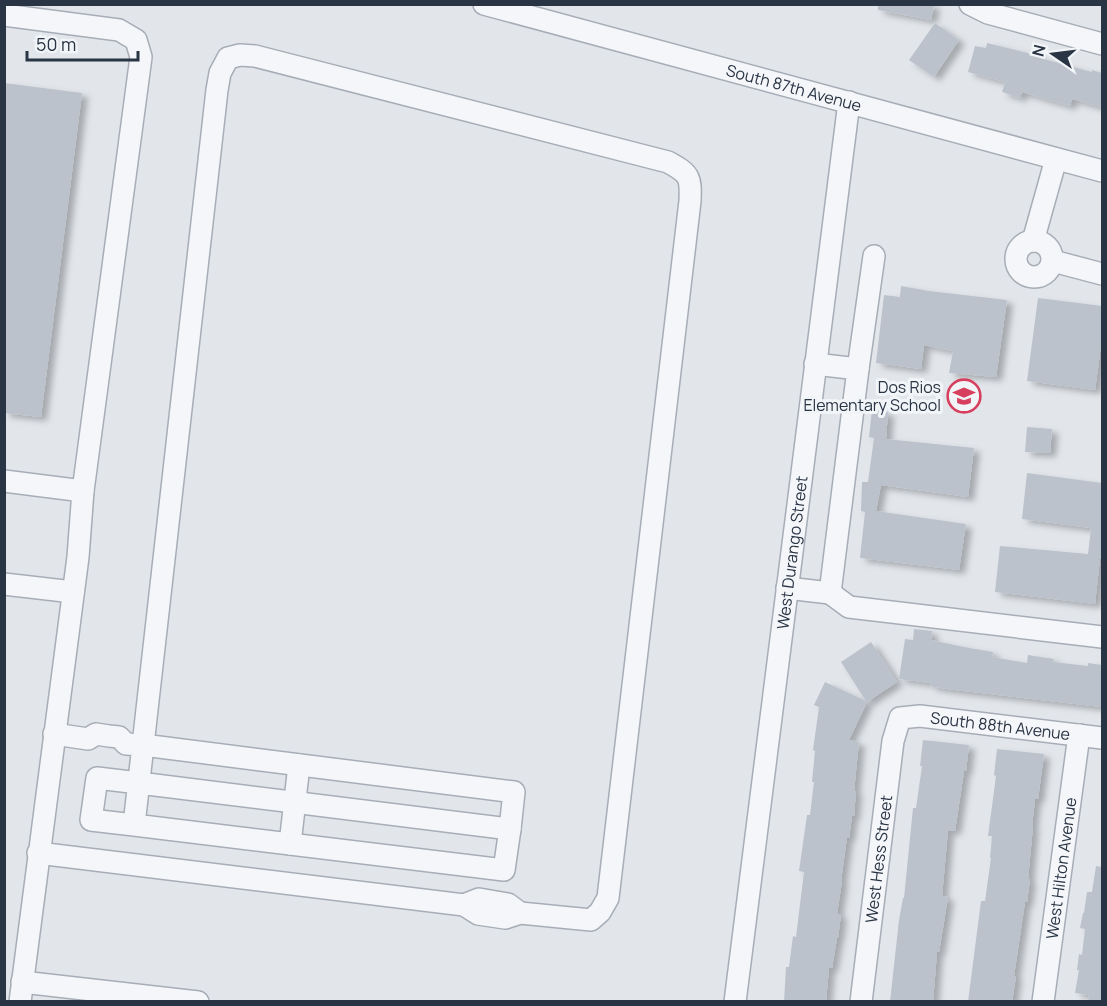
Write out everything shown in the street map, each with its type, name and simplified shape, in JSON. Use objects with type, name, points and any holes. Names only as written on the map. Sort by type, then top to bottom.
[{"type":"street","name":"South 87th Avenue","points":[[484,4],[1102,171]]},
{"type":"street","points":[[970,4],[988,13],[1102,44]]},
{"type":"street","points":[[4,15],[119,30],[136,40],[141,57],[83,491],[78,557],[21,992],[198,1002]]},
{"type":"street","points":[[38,853],[464,905],[479,899],[508,904],[520,913],[591,920],[600,912],[608,898],[690,201],[691,183],[684,171],[668,162],[255,56],[240,55],[228,58],[220,73],[217,90],[135,744],[139,783],[134,825]]},
{"type":"street","name":"West Durango Street","points":[[735,1002],[849,102]]},
{"type":"street","points":[[1033,241],[1056,159]]},
{"type":"street","points":[[1033,241],[1040,242],[1050,249],[1053,261],[1048,273],[1032,278],[1022,273],[1016,262],[1018,251],[1033,241]]},
{"type":"street","points":[[830,593],[874,256]]},
{"type":"street","points":[[1053,261],[1102,274]]},
{"type":"street","points":[[815,363],[858,369]]},
{"type":"street","points":[[4,481],[83,491]]},
{"type":"street","points":[[4,584],[73,592]]},
{"type":"street","points":[[787,588],[830,593],[849,607],[1102,637]]},
{"type":"street","name":"South 88th Avenue","points":[[900,718],[920,716],[1102,738]]},
{"type":"street","name":"West Hess Street","points":[[861,1002],[893,741],[900,718]]},
{"type":"street","points":[[54,734],[88,739],[95,747],[117,750],[135,744],[514,792],[510,829],[504,870],[90,820],[97,778],[510,829]]},
{"type":"street","name":"West Hilton Avenue","points":[[1043,1002],[1079,735]]},
{"type":"street","points":[[290,844],[299,765]]},
{"type":"building","points":[[878,4],[934,4],[931,20],[878,10]]},
{"type":"building","points":[[935,23],[959,40],[934,77],[909,60]]},
{"type":"building","points":[[987,43],[1102,73],[1102,107],[1072,99],[1070,106],[1022,92],[1020,98],[1002,92],[1005,82],[968,72],[975,46],[986,48]]},
{"type":"building","points":[[4,83],[82,93],[41,417],[4,413]]},
{"type":"building","points":[[901,286],[1007,300],[996,377],[949,373],[953,351],[924,345],[921,369],[876,363],[884,295],[900,297]]},
{"type":"building","points":[[1038,298],[1102,306],[1102,337],[1095,390],[1027,381]]},
{"type":"building","points":[[872,410],[888,412],[886,439],[974,448],[968,497],[881,485],[876,511],[966,524],[959,570],[860,558],[865,512],[861,511],[862,482],[868,482],[874,438],[869,437]]},
{"type":"building","points":[[1027,427],[1052,429],[1050,453],[1025,452]]},
{"type":"building","points":[[1027,473],[1102,483],[1102,559],[1100,558],[1095,604],[995,592],[1000,546],[1088,554],[1091,528],[1022,519]]},
{"type":"building","points":[[914,629],[932,631],[931,640],[993,652],[992,657],[1027,663],[1028,655],[1054,659],[1053,662],[1088,666],[1088,663],[1102,665],[1102,707],[947,689],[930,686],[931,683],[899,679],[905,639],[913,640]]},
{"type":"building","points":[[871,642],[897,682],[867,702],[849,740],[859,742],[854,816],[852,816],[849,838],[847,837],[837,914],[841,914],[838,938],[832,968],[829,968],[826,1002],[784,1002],[786,967],[789,967],[793,936],[796,937],[804,872],[799,871],[814,782],[812,782],[815,751],[813,750],[819,707],[814,705],[825,682],[866,701],[841,662]]},
{"type":"building","points":[[923,740],[969,745],[966,771],[964,771],[955,831],[948,830],[942,896],[948,897],[939,952],[937,952],[933,1002],[890,1002],[913,808],[916,808],[922,766],[920,766]]},
{"type":"building","points":[[997,749],[1044,754],[1038,799],[1035,799],[1028,879],[1030,879],[1012,1002],[968,1002],[981,901],[985,901],[991,858],[992,836],[988,836]]},
{"type":"building","points":[[1096,866],[1102,867],[1102,1002],[1088,1000],[1089,995],[1075,993],[1079,954],[1082,955],[1085,929],[1080,928],[1087,892],[1092,892]]},
{"type":"place","name":"Dos Rios Elementary School","points":[[964,396]]}]
